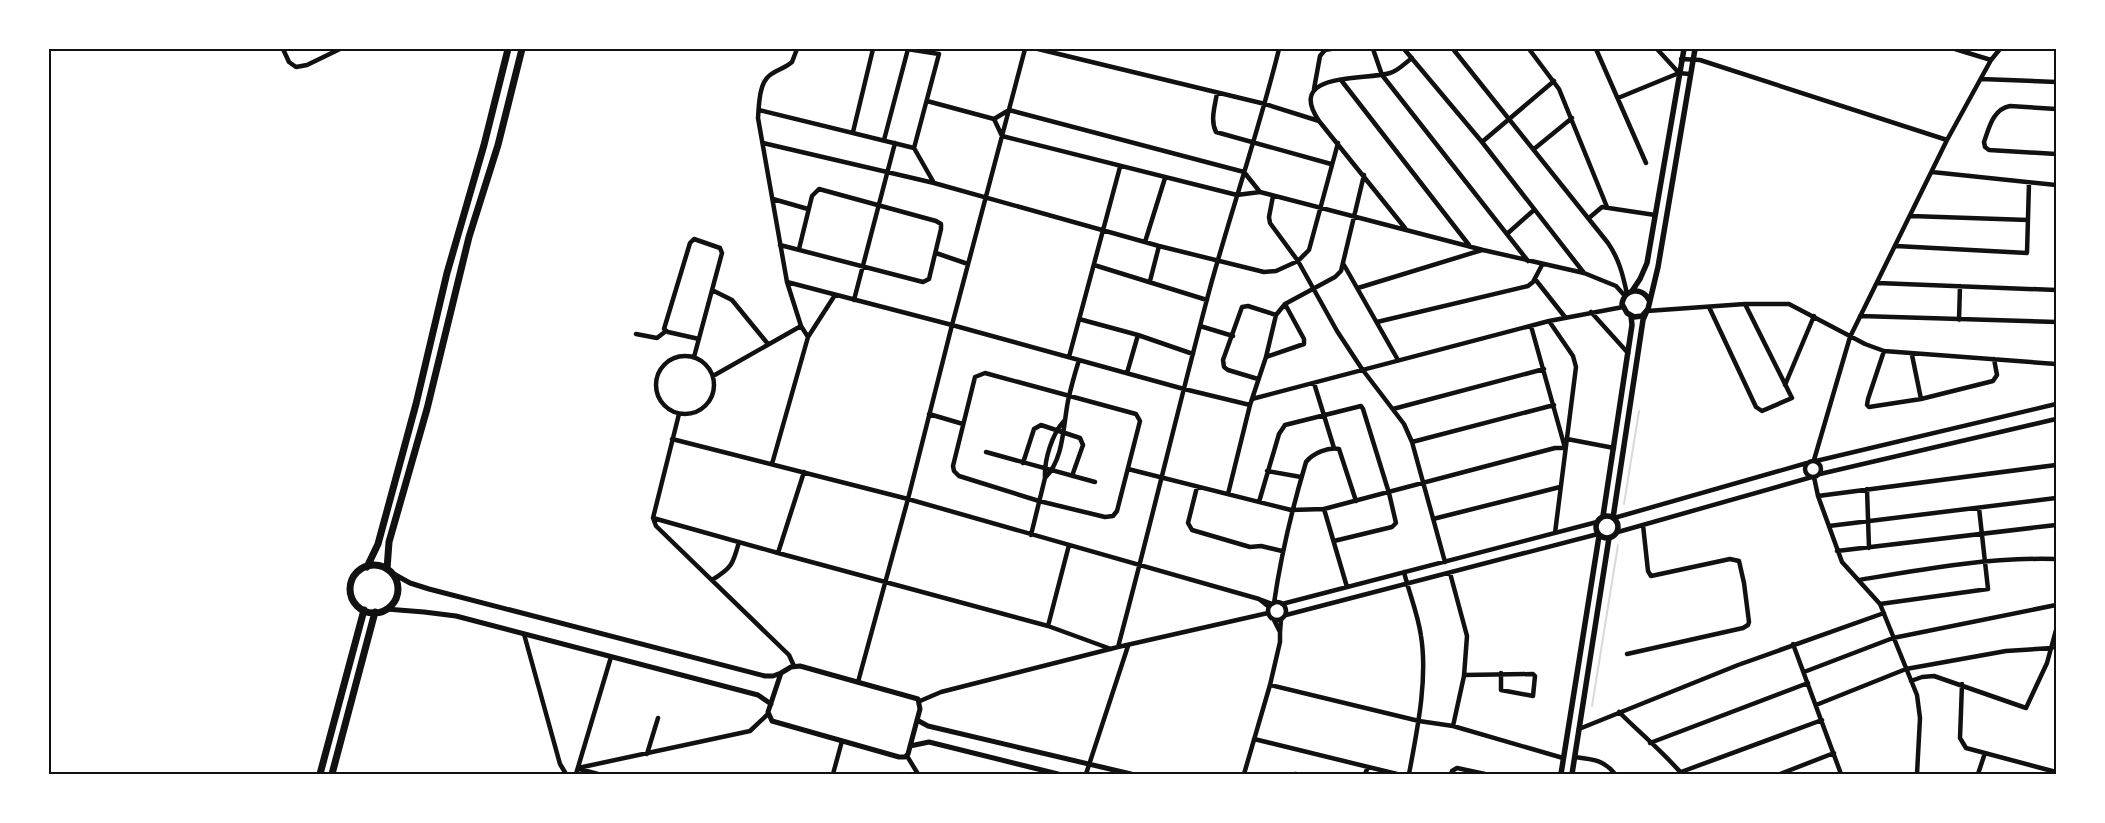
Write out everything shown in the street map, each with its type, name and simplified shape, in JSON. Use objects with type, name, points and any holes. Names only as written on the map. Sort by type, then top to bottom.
[{"type":"highway","points":[[367,567],[378,544],[416,404],[451,257],[484,145],[508,49]]},
{"type":"highway","points":[[389,571],[389,542],[427,408],[469,237],[498,145],[522,49]]},
{"type":"highway","points":[[377,566],[389,571],[397,582],[397,593],[393,602],[386,610],[375,612],[364,610],[354,601],[350,587],[356,574],[367,567],[377,566]]},
{"type":"highway","points":[[320,774],[364,610]]},
{"type":"highway","points":[[332,774],[375,612]]},
{"type":"main road","points":[[1561,774],[1599,535],[1596,528],[1597,522],[1603,516],[1632,325],[1631,316],[1623,307],[1628,294],[1640,279],[1647,263],[1684,49]]},
{"type":"main road","points":[[1572,774],[1609,538],[1618,532],[1618,524],[1614,518],[1643,320],[1647,312],[1658,267],[1689,74],[1695,49]]},
{"type":"main road","points":[[1628,294],[1640,291],[1649,300]]},
{"type":"main road","points":[[1631,316],[1638,317],[1647,312]]},
{"type":"main road","points":[[1603,516],[1614,518]]},
{"type":"main road","points":[[1599,535],[1609,538]]},
{"type":"street","points":[[283,49],[289,62],[296,67],[307,65],[340,49]]},
{"type":"street","points":[[797,49],[792,62],[768,77],[761,93],[758,123],[787,282],[800,326],[808,337]]},
{"type":"street","points":[[853,132],[873,49]]},
{"type":"street","points":[[884,140],[907,49],[939,54]]},
{"type":"street","points":[[914,148],[939,54],[944,49]]},
{"type":"street","points":[[858,682],[908,499],[1025,49]]},
{"type":"street","points":[[1038,49],[1265,104],[1319,121]]},
{"type":"street","points":[[1118,647],[1141,564],[1207,300],[1237,195],[1254,144],[1279,49]]},
{"type":"street","points":[[1331,49],[1325,50],[1320,56],[1314,89],[1311,95],[1311,103],[1319,121],[1406,229]]},
{"type":"street","points":[[1374,49],[1382,75],[1508,233],[1528,261]]},
{"type":"street","points":[[1404,49],[1482,142],[1584,273]]},
{"type":"street","points":[[1453,49],[1589,218],[1614,252],[1628,294]]},
{"type":"street","points":[[1528,49],[1554,81],[1572,118],[1608,207]]},
{"type":"street","points":[[1596,49],[1646,163]]},
{"type":"street","points":[[1657,49],[1679,73]]},
{"type":"street","points":[[1955,49],[1991,60]]},
{"type":"street","points":[[1815,460],[1850,337],[1947,140],[1991,60],[2000,49]]},
{"type":"street","points":[[1314,89],[1321,84],[1382,75],[1397,70],[1412,58]]},
{"type":"street","points":[[1682,59],[1700,60],[1947,140]]},
{"type":"street","points":[[1618,98],[1679,73],[1689,74]]},
{"type":"street","points":[[1981,79],[2056,82]]},
{"type":"street","points":[[1341,80],[1470,246]]},
{"type":"street","points":[[1482,142],[1554,81]]},
{"type":"street","points":[[1217,93],[1213,114],[1216,132],[1331,164]]},
{"type":"street","points":[[927,102],[994,119],[1009,110],[1244,172],[1260,192]]},
{"type":"street","points":[[2056,109],[2002,107],[1997,111],[1984,142],[1985,147],[1989,150],[2056,154]]},
{"type":"street","points":[[758,110],[914,148],[934,183]]},
{"type":"street","points":[[1534,149],[1572,118]]},
{"type":"street","points":[[994,119],[1002,136]]},
{"type":"street","points":[[1002,136],[1237,195],[1260,192],[1542,265],[1584,273],[1616,286],[1628,294]]},
{"type":"street","points":[[763,143],[934,183],[1159,246],[1264,272],[1276,271],[1298,261],[1309,250],[1319,207],[1338,143]]},
{"type":"street","points":[[854,300],[895,143]]},
{"type":"street","points":[[1069,357],[1120,167]]},
{"type":"street","points":[[1932,172],[2056,185]]},
{"type":"street","points":[[1228,494],[1250,405],[1266,357],[1276,315],[1285,304],[1335,277],[1344,265],[1364,175]]},
{"type":"street","points":[[1145,242],[1166,178]]},
{"type":"street","points":[[1896,246],[2027,253],[2029,183]]},
{"type":"street","points":[[780,245],[923,282],[929,279],[941,224],[936,221],[819,189],[812,196],[798,249]]},
{"type":"street","points":[[1273,196],[1269,217],[1270,223],[1298,261],[1362,369],[1404,424],[1412,442],[1445,562]]},
{"type":"street","points":[[773,200],[808,209]]},
{"type":"street","points":[[1589,218],[1602,207],[1655,215]]},
{"type":"street","points":[[1508,233],[1534,210]]},
{"type":"street","points":[[1911,216],[2028,220]]},
{"type":"street","points":[[666,331],[664,329],[690,243],[694,239],[720,248],[722,253],[694,357]]},
{"type":"street","points":[[1150,281],[1159,246]]},
{"type":"street","points":[[1358,288],[1483,250]]},
{"type":"street","points":[[936,253],[968,264]]},
{"type":"street","points":[[1094,265],[1207,300]]},
{"type":"street","points":[[1344,265],[1398,360]]},
{"type":"street","points":[[1377,322],[1528,286],[1536,279],[1542,265]]},
{"type":"street","points":[[1536,279],[1565,317]]},
{"type":"street","points":[[787,282],[952,324],[1184,389],[1250,405]]},
{"type":"street","points":[[1878,283],[2056,290]]},
{"type":"street","points":[[1959,320],[1960,286]]},
{"type":"street","points":[[712,290],[732,300],[768,344]]},
{"type":"street","points":[[772,464],[808,337],[835,295]]},
{"type":"street","points":[[1266,357],[1304,344],[1304,339],[1285,304]]},
{"type":"street","points":[[1709,307],[1757,409],[1762,411],[1792,399],[1745,304]]},
{"type":"street","points":[[1647,312],[1745,304],[1789,304],[1850,337],[1884,351],[1912,355],[2056,364]]},
{"type":"street","points":[[1258,379],[1228,370],[1224,367],[1223,360],[1242,307],[1248,306],[1276,315]]},
{"type":"street","points":[[1252,399],[1565,317],[1623,307]]},
{"type":"street","points":[[1591,312],[1628,353]]},
{"type":"street","points":[[1786,385],[1814,316]]},
{"type":"street","points":[[1860,316],[2056,322]]},
{"type":"street","points":[[1079,319],[1138,335],[1193,354]]},
{"type":"street","points":[[1549,321],[1575,362],[1575,378],[1555,533]]},
{"type":"street","points":[[713,376],[800,326]]},
{"type":"street","points":[[1200,326],[1233,336]]},
{"type":"street","points":[[1531,326],[1565,448]]},
{"type":"street","points":[[636,334],[657,338],[666,331]]},
{"type":"street","points":[[666,331],[699,339]]},
{"type":"street","points":[[1127,373],[1138,335]]},
{"type":"street","points":[[1884,351],[1868,406],[1875,407],[1921,399],[1993,380],[1997,375],[1994,360]]},
{"type":"street","points":[[1912,355],[1921,399]]},
{"type":"street","points":[[682,356],[694,357],[707,366],[713,376],[714,390],[708,403],[702,409],[693,413],[679,414],[668,409],[660,400],[656,389],[657,378],[662,367],[671,360],[682,356]]},
{"type":"street","points":[[1045,478],[1052,471],[1064,432],[1064,421],[1069,397],[1079,360]]},
{"type":"street","points":[[1393,409],[1544,369]]},
{"type":"street","points":[[985,373],[1069,397],[1136,414],[1140,421],[1117,510],[1113,516],[1105,517],[1040,501],[959,476],[954,471],[953,466],[975,377],[979,374],[985,373]]},
{"type":"street","points":[[1314,383],[1334,448]]},
{"type":"street","points":[[1614,518],[1815,460],[2056,404]]},
{"type":"street","points":[[1412,442],[1554,405]]},
{"type":"street","points":[[1259,502],[1279,434],[1285,425],[1357,406],[1363,409],[1390,493],[1396,519],[1392,527],[1334,541]]},
{"type":"street","points":[[679,414],[653,518],[656,526],[789,655],[794,666]]},
{"type":"street","points":[[929,414],[963,424]]},
{"type":"street","points":[[1618,532],[1820,474],[2056,419]]},
{"type":"street","points":[[1031,535],[1045,478],[1044,469],[1057,429],[1064,421]]},
{"type":"street","points":[[1023,462],[1034,429],[1041,425],[1057,429],[1080,438],[1083,444],[1072,476]]},
{"type":"street","points":[[672,439],[908,499],[1031,535],[1141,564],[1259,599],[1272,605],[1282,604],[1597,522]]},
{"type":"street","points":[[1567,439],[1614,448]]},
{"type":"street","points":[[1268,613],[1272,605],[1291,510],[1309,457],[1334,448],[1341,451],[1356,501]]},
{"type":"street","points":[[1128,469],[1291,510],[1324,509],[1555,448],[1565,448]]},
{"type":"street","points":[[986,452],[1095,482]]},
{"type":"street","points":[[1815,460],[1821,466],[1820,474]]},
{"type":"street","points":[[1808,463],[1805,467],[1806,472],[1813,477],[1842,562],[1880,604],[1917,695],[1920,718],[1917,774]]},
{"type":"street","points":[[1818,496],[2056,465]]},
{"type":"street","points":[[1268,471],[1301,477]]},
{"type":"street","points":[[778,553],[804,472]]},
{"type":"street","points":[[1197,487],[1189,518],[1189,527],[1192,530],[1250,547],[1262,546],[1282,551]]},
{"type":"street","points":[[1433,519],[1560,487]]},
{"type":"street","points":[[1868,489],[1869,548]]},
{"type":"street","points":[[1829,526],[2056,498]]},
{"type":"street","points":[[1880,604],[1987,590],[1979,508]]},
{"type":"street","points":[[1324,509],[1347,587]]},
{"type":"street","points":[[653,518],[1048,626],[1111,649]]},
{"type":"street","points":[[1627,654],[1743,628],[1748,626],[1749,622],[1739,560],[1730,559],[1651,576],[1648,573],[1643,525]]},
{"type":"street","points":[[1837,551],[2056,525]]},
{"type":"street","points":[[1244,774],[1270,685],[1280,642],[1281,620],[1286,615],[1599,535]]},
{"type":"street","points":[[712,580],[727,571],[732,565],[739,542]]},
{"type":"street","points":[[1048,626],[1069,545]]},
{"type":"street","points":[[1859,580],[1985,560],[2020,558],[2056,559]]},
{"type":"street","points":[[389,571],[410,583],[429,589],[765,676],[773,676],[794,666],[915,697],[920,702],[920,709],[907,756],[918,774]]},
{"type":"street","points":[[1404,572],[1419,626],[1422,649],[1419,721],[1409,774]]},
{"type":"street","points":[[1450,573],[1467,636],[1464,675],[1453,726]]},
{"type":"street","points":[[1282,604],[1286,608],[1286,615]]},
{"type":"street","points":[[1804,672],[1893,638],[2056,605]]},
{"type":"street","points":[[386,610],[456,616],[758,695],[771,704]]},
{"type":"street","points":[[1268,613],[1280,632]]},
{"type":"street","points":[[920,702],[941,692],[1118,647],[1268,613]]},
{"type":"street","points":[[1579,729],[1793,644],[1884,613]]},
{"type":"street","points":[[1274,620],[1281,620]]},
{"type":"street","points":[[1911,681],[1928,676],[1962,684],[2026,708],[2052,648],[2056,630]]},
{"type":"street","points":[[524,634],[560,764],[566,774]]},
{"type":"street","points":[[1793,644],[1841,774]]},
{"type":"street","points":[[1086,774],[1128,646]]},
{"type":"street","points":[[1816,705],[1906,669],[2006,650],[2052,648]]},
{"type":"street","points":[[576,774],[611,657]]},
{"type":"street","points":[[578,768],[750,731],[768,714],[781,673]]},
{"type":"street","points":[[1464,675],[1501,674],[1534,675],[1533,696],[1501,690],[1501,674]]},
{"type":"street","points":[[1650,743],[1808,683]]},
{"type":"street","points":[[1962,684],[1961,742],[1966,748],[2056,772]]},
{"type":"street","points":[[1270,685],[1419,721],[1453,726],[1563,758]]},
{"type":"street","points":[[1619,712],[1650,743],[1667,756],[1682,773],[1822,720]]},
{"type":"street","points":[[768,714],[774,723],[900,757],[907,756]]},
{"type":"street","points":[[647,754],[658,718]]},
{"type":"street","points":[[917,720],[928,726],[1131,774]]},
{"type":"street","points":[[1254,739],[1397,774]]},
{"type":"street","points":[[833,774],[842,741]]},
{"type":"street","points":[[910,746],[929,742],[1058,774]]},
{"type":"street","points":[[1780,774],[1834,753]]},
{"type":"street","points":[[1978,774],[1985,753]]},
{"type":"street","points":[[1575,757],[1589,758],[1606,764],[1615,774]]},
{"type":"street","points":[[1365,774],[1368,767]]},
{"type":"street","points":[[578,768],[598,774]]},
{"type":"street","points":[[1451,774],[1452,770],[1457,768],[1485,774]]},
{"type":"waterway","points":[[1624,504],[1639,411]]},
{"type":"waterway","points":[[1592,706],[1618,545]]}]
